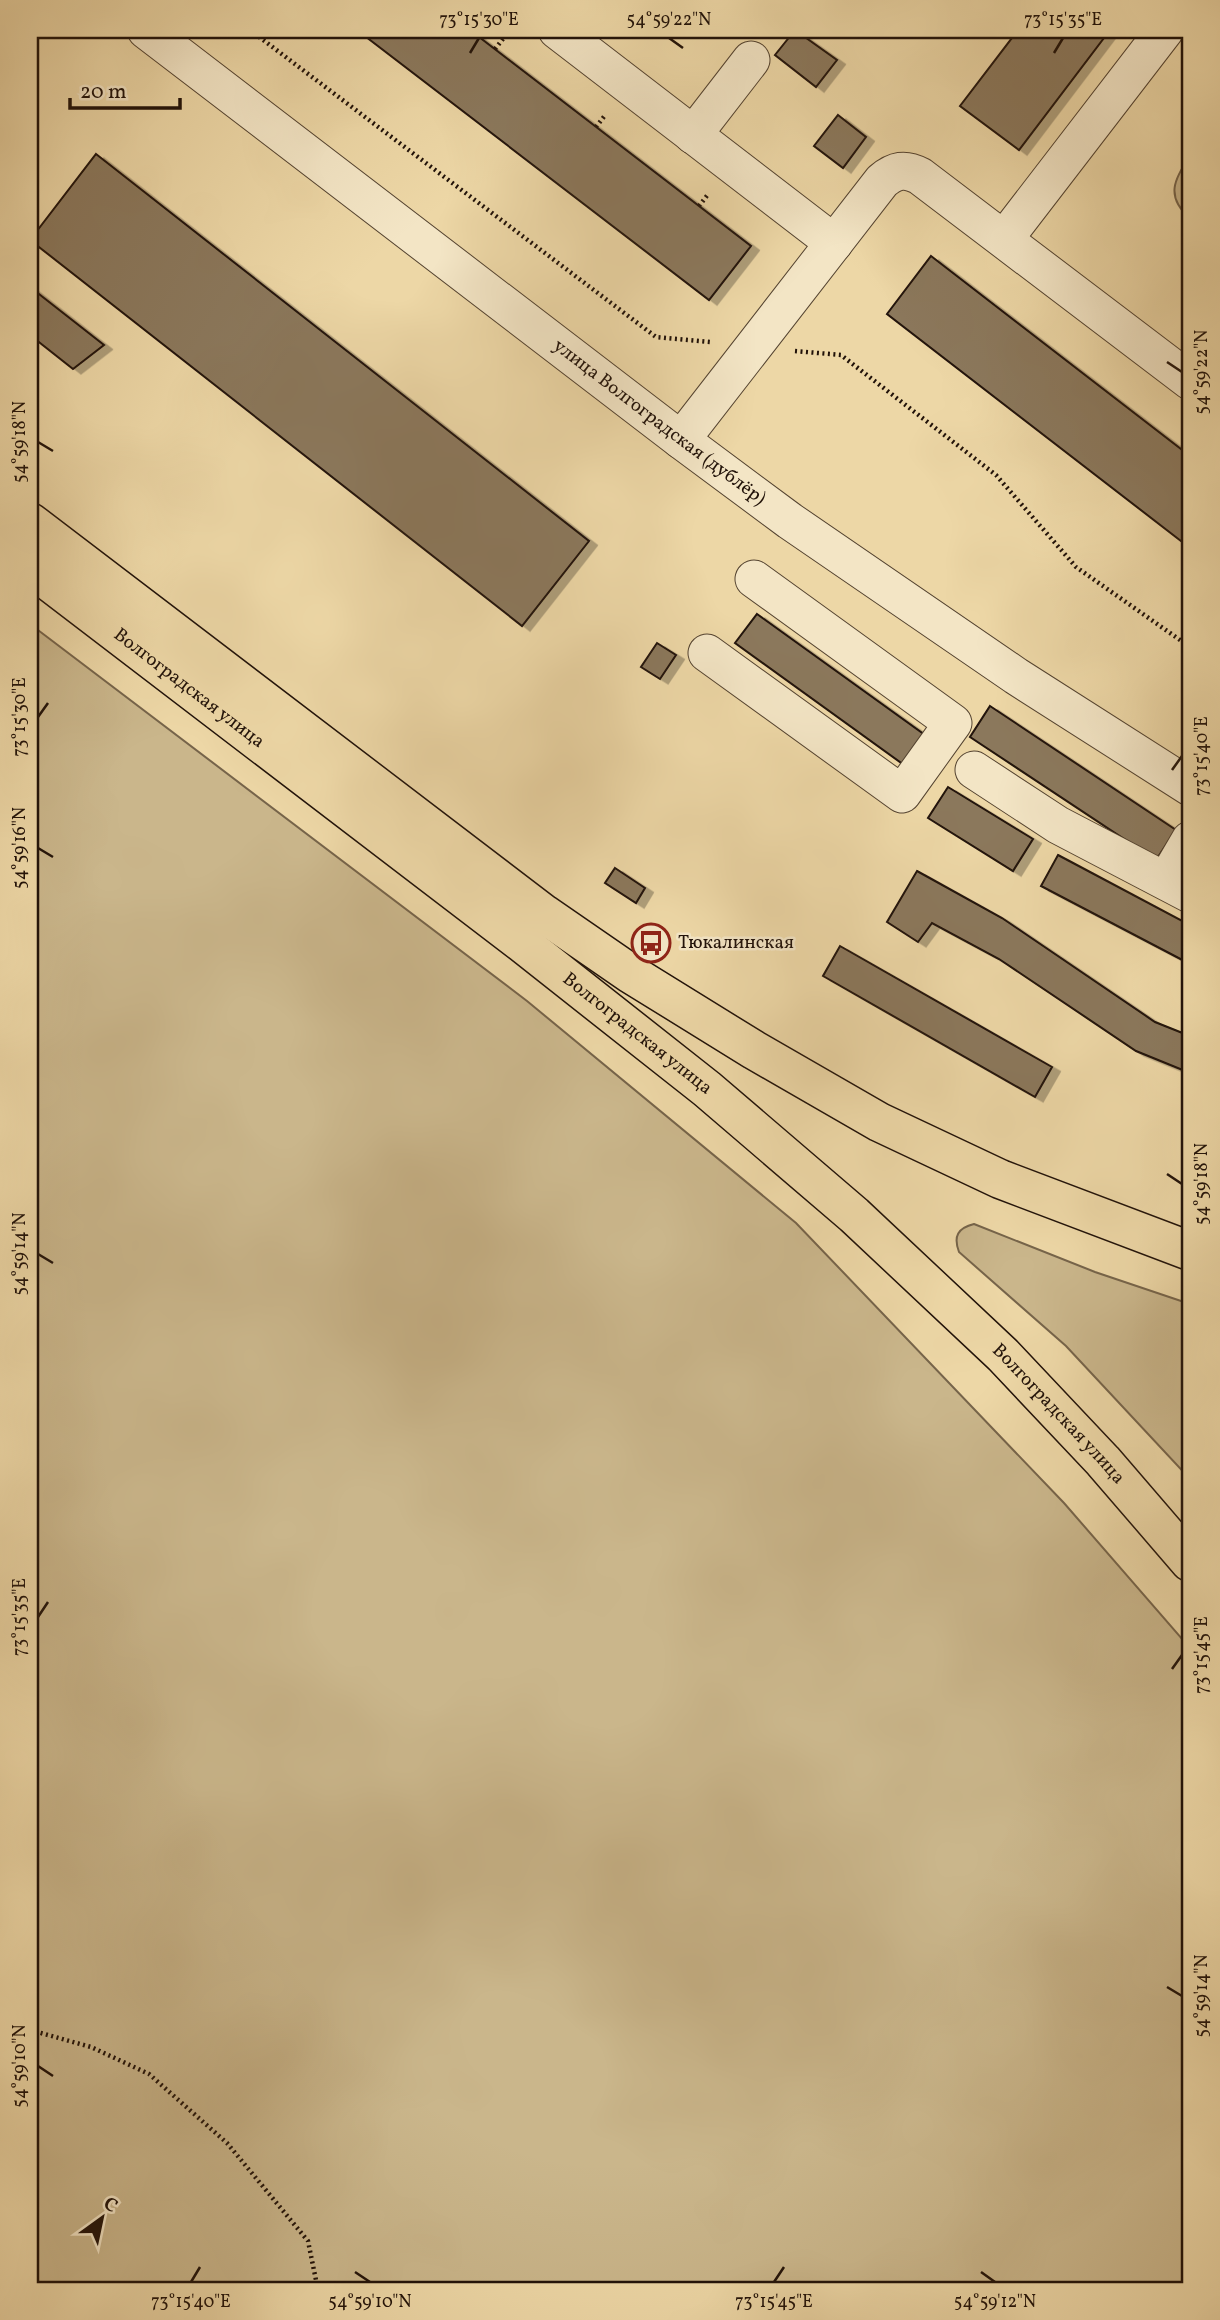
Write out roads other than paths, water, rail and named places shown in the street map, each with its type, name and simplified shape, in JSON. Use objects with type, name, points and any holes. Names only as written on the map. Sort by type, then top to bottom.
[{"type":"main road","name":"Волгоградская улица","points":[[30,522],[544,914],[654,988],[754,1050],[879,1122],[1000,1179],[1190,1251]]},
{"type":"main road","name":"Волгоградская улица","points":[[30,568],[533,951],[707,1089],[843,1206],[1003,1355],[1103,1461],[1190,1562]]},
{"type":"street","name":"улица Волгоградская (дублёр)","points":[[146,30],[790,521],[1004,668],[1190,787]]},
{"type":"street","points":[[557,30],[834,243]]},
{"type":"street","points":[[1005,238],[1165,30]]},
{"type":"street","points":[[694,135],[751,60]]},
{"type":"street","points":[[681,440],[882,181],[900,170],[911,171],[920,176],[1190,381]]},
{"type":"street","points":[[707,653],[902,794],[953,723],[754,579]]},
{"type":"street","points":[[974,770],[1058,825],[1178,888],[1190,840]]},
{"type":"place","name":"Тюкалинская","points":[[651,943]]}]
